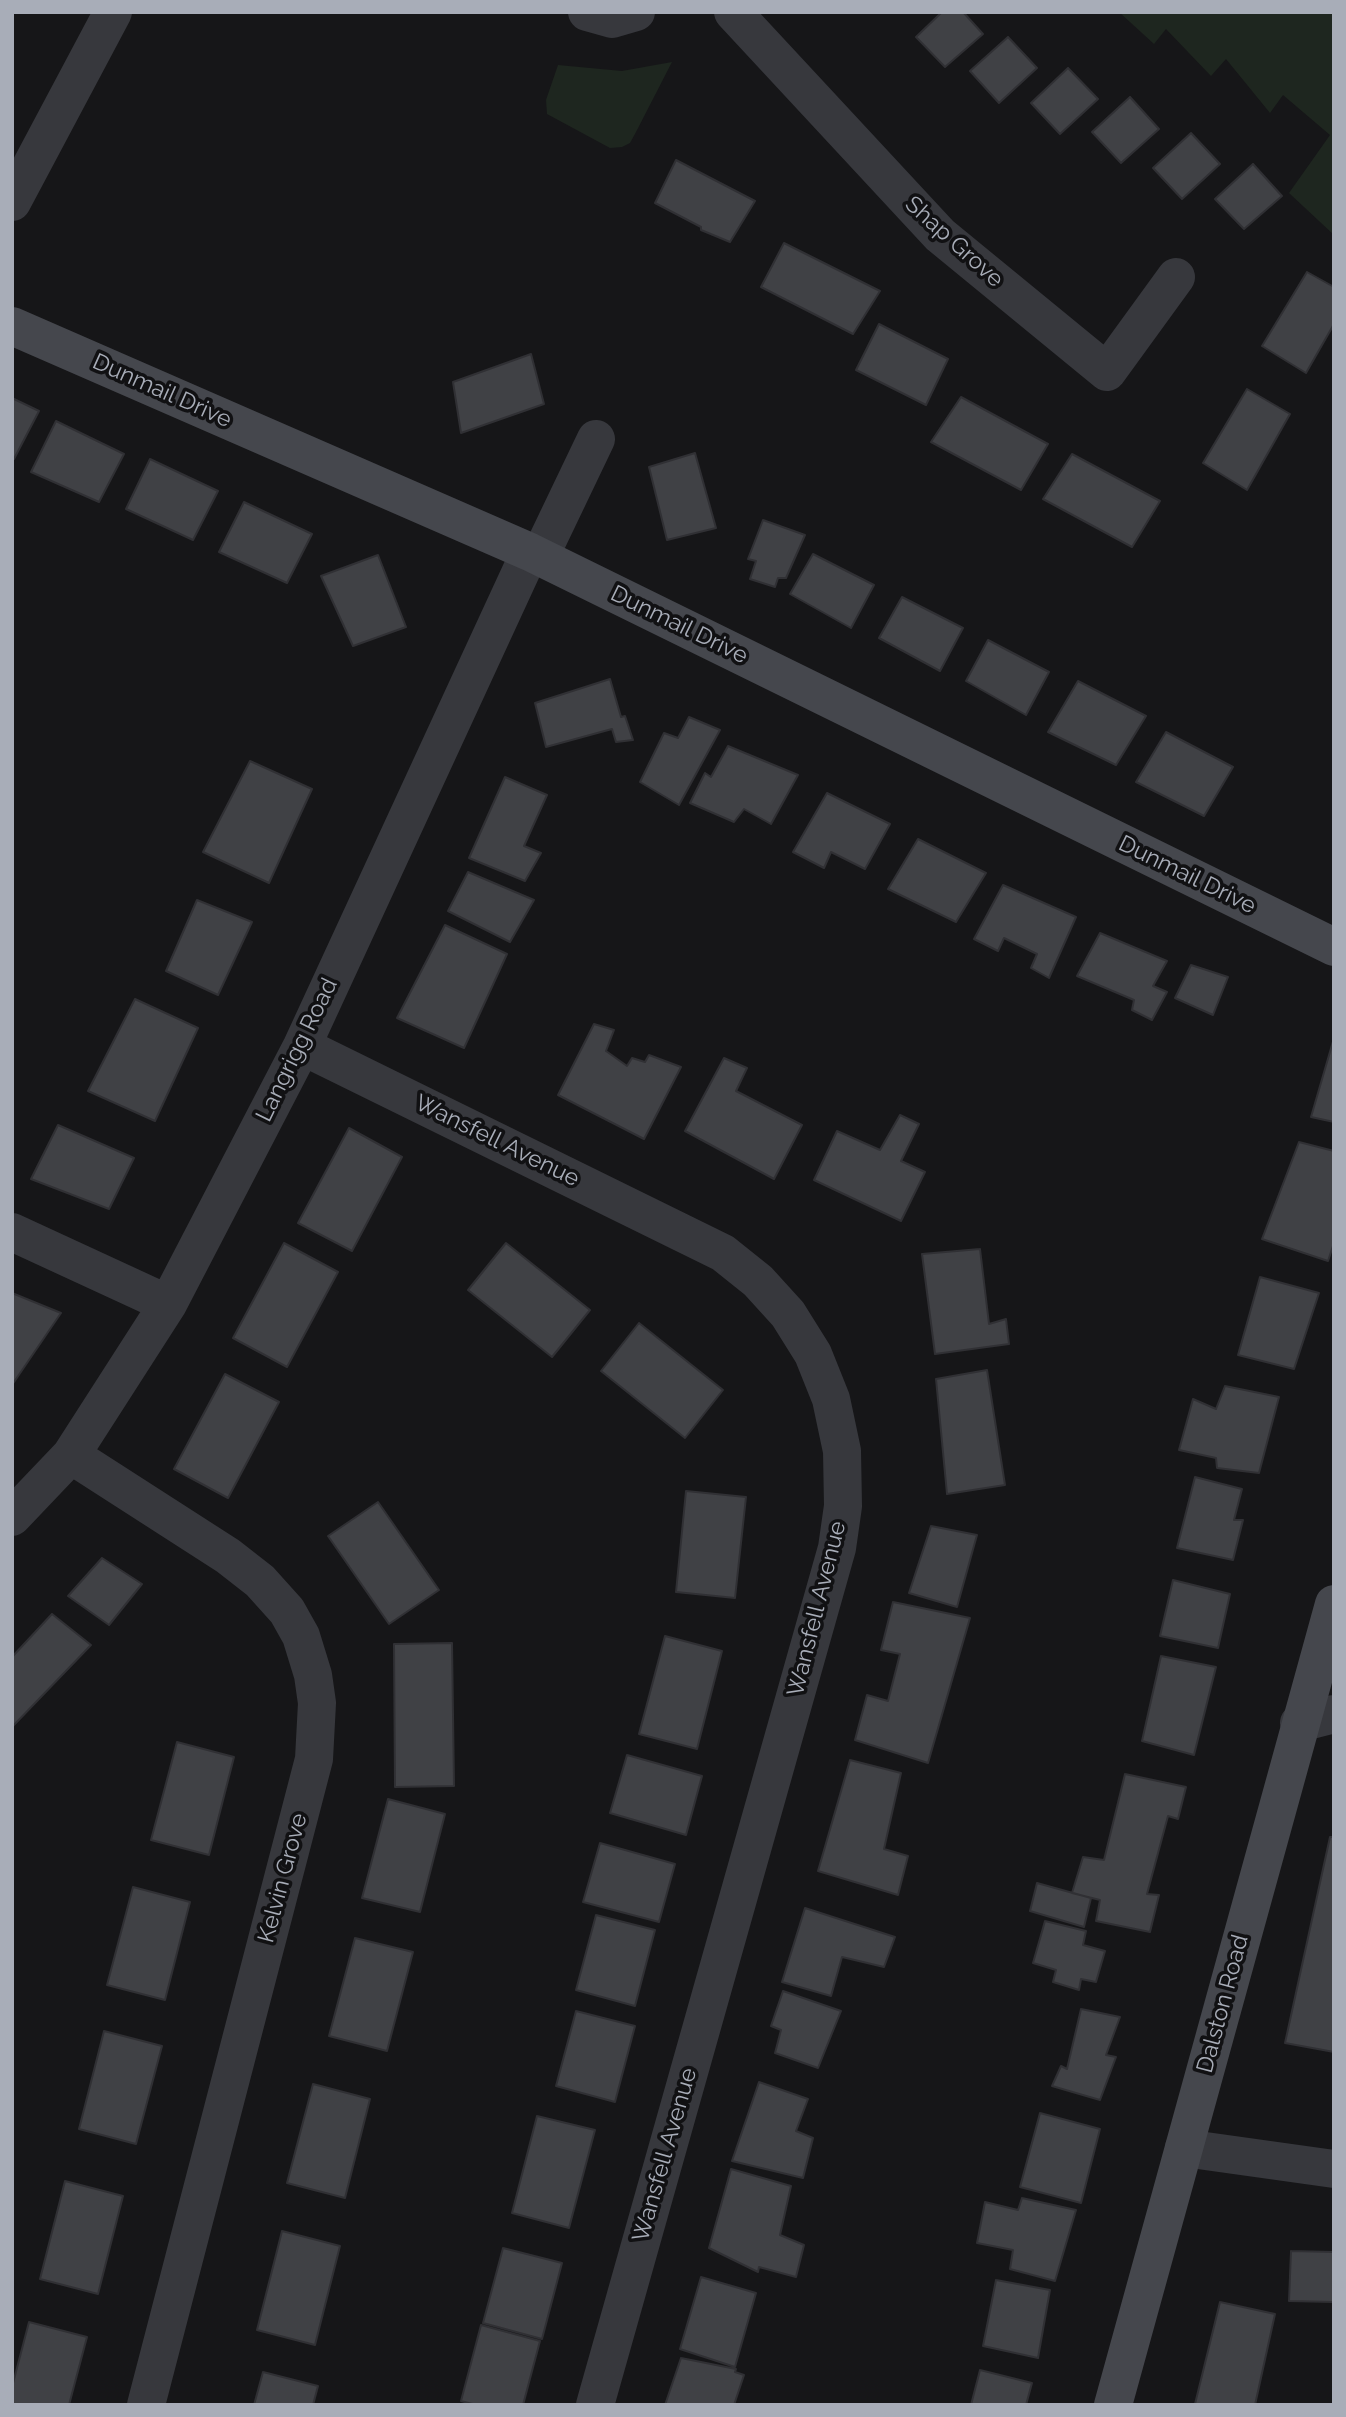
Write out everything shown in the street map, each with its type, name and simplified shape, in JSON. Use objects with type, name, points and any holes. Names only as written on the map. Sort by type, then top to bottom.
[{"type":"street","points":[[12,202],[113,12]]},
{"type":"street","points":[[587,12],[612,19],[636,12]]},
{"type":"street","name":"Shap Grove","points":[[733,12],[940,235],[1108,372],[1176,277]]},
{"type":"street","name":"Dunmail Drive","points":[[12,326],[535,554],[1334,947]]},
{"type":"street","name":"Langrigg Road","points":[[12,1517],[71,1455],[168,1304],[302,1046],[535,554],[596,439]]},
{"type":"street","name":"Wansfell Avenue","points":[[302,1046],[723,1253],[758,1281],[788,1314],[813,1354],[831,1399],[842,1451],[843,1506],[837,1548],[595,2405]]},
{"type":"street","points":[[12,1232],[168,1304]]},
{"type":"street","name":"Kelvin Grove","points":[[71,1455],[228,1556],[260,1581],[287,1611],[301,1636],[313,1675],[317,1703],[314,1759],[146,2405]]},
{"type":"street","name":"Dalston Road","points":[[1113,2405],[1184,2148],[1316,1718],[1334,1604]]},
{"type":"street","points":[[1184,2148],[1334,2169]]},
{"type":"shaded area","points":[[1119,12],[1334,12],[1334,235],[1289,193],[1330,135],[1283,95],[1270,113],[1226,59],[1211,76],[1166,29],[1154,44]]},
{"type":"shaded area","points":[[672,62],[630,143],[622,147],[610,148],[547,114],[546,100],[558,65],[622,71]]},
{"type":"building","points":[[942,12],[963,12],[983,34],[945,67],[916,37]]},
{"type":"building","points":[[1008,37],[1037,68],[999,103],[970,71]]},
{"type":"building","points":[[1068,68],[1098,99],[1060,134],[1031,103]]},
{"type":"building","points":[[1130,97],[1159,129],[1121,163],[1092,132]]},
{"type":"building","points":[[1191,133],[1220,164],[1182,199],[1153,168]]},
{"type":"building","points":[[676,160],[755,201],[730,242],[701,230],[701,227],[655,203]]},
{"type":"building","points":[[1253,164],[1282,196],[1244,229],[1215,199]]},
{"type":"building","points":[[784,243],[880,291],[853,334],[761,287]]},
{"type":"building","points":[[1307,272],[1334,287],[1334,324],[1306,373],[1262,346]]},
{"type":"building","points":[[879,324],[948,359],[926,405],[856,370]]},
{"type":"building","points":[[531,354],[544,404],[461,433],[453,382]]},
{"type":"building","points":[[1247,389],[1290,414],[1247,490],[1203,463]]},
{"type":"building","points":[[961,397],[1048,444],[1021,490],[931,442]]},
{"type":"building","points":[[12,398],[39,411],[14,459],[12,458]]},
{"type":"building","points":[[56,421],[124,454],[99,502],[31,472]]},
{"type":"building","points":[[695,453],[716,528],[667,540],[649,467]]},
{"type":"building","points":[[1072,454],[1160,501],[1132,547],[1043,499]]},
{"type":"building","points":[[150,459],[218,491],[193,540],[126,509]]},
{"type":"building","points":[[244,502],[312,534],[287,583],[219,552]]},
{"type":"building","points":[[763,520],[805,535],[786,578],[778,578],[775,587],[750,579],[756,561],[748,559]]},
{"type":"building","points":[[813,554],[874,585],[851,628],[790,594]]},
{"type":"building","points":[[378,555],[406,627],[353,646],[321,576]]},
{"type":"building","points":[[902,597],[963,628],[940,671],[879,638]]},
{"type":"building","points":[[988,640],[1049,672],[1026,715],[966,681]]},
{"type":"building","points":[[610,679],[621,717],[625,716],[633,740],[616,742],[612,729],[546,747],[535,703]]},
{"type":"building","points":[[1078,681],[1146,716],[1116,765],[1048,732]]},
{"type":"building","points":[[689,717],[720,730],[679,805],[640,782],[664,733],[678,738]]},
{"type":"building","points":[[1166,732],[1233,767],[1204,816],[1136,782]]},
{"type":"building","points":[[728,746],[798,775],[771,824],[744,809],[734,822],[690,803],[705,773],[711,777]]},
{"type":"building","points":[[250,761],[312,789],[269,883],[203,852]]},
{"type":"building","points":[[505,777],[547,795],[524,846],[541,853],[525,881],[469,858]]},
{"type":"building","points":[[827,793],[890,824],[865,869],[831,852],[824,868],[793,852]]},
{"type":"building","points":[[918,839],[986,873],[956,922],[888,889]]},
{"type":"building","points":[[468,872],[534,900],[510,942],[448,911]]},
{"type":"building","points":[[1003,885],[1076,917],[1049,978],[1031,968],[1037,954],[1004,938],[998,951],[974,939]]},
{"type":"building","points":[[197,900],[252,922],[218,995],[166,971]]},
{"type":"building","points":[[445,925],[507,954],[464,1048],[397,1018]]},
{"type":"building","points":[[1100,933],[1167,961],[1153,986],[1167,992],[1152,1020],[1132,1010],[1134,1000],[1077,976]]},
{"type":"building","points":[[1191,965],[1228,977],[1213,1015],[1175,998]]},
{"type":"building","points":[[135,999],[198,1028],[155,1121],[88,1091]]},
{"type":"building","points":[[594,1024],[614,1030],[606,1051],[627,1066],[632,1058],[645,1062],[649,1055],[681,1067],[644,1139],[558,1095]]},
{"type":"building","points":[[1334,1038],[1334,1122],[1311,1117]]},
{"type":"building","points":[[724,1058],[747,1068],[736,1091],[802,1125],[774,1179],[685,1131]]},
{"type":"building","points":[[900,1115],[919,1124],[901,1161],[925,1172],[901,1221],[814,1180],[837,1131],[880,1150]]},
{"type":"building","points":[[58,1125],[134,1158],[109,1209],[31,1179]]},
{"type":"building","points":[[349,1128],[402,1157],[352,1251],[298,1223]]},
{"type":"building","points":[[1299,1142],[1334,1151],[1334,1243],[1328,1261],[1262,1239]]},
{"type":"building","points":[[284,1243],[338,1272],[287,1367],[233,1338]]},
{"type":"building","points":[[506,1243],[590,1310],[552,1357],[468,1290]]},
{"type":"building","points":[[980,1249],[989,1324],[1006,1319],[1009,1344],[935,1354],[922,1254]]},
{"type":"building","points":[[1260,1277],[1319,1293],[1294,1369],[1238,1355]]},
{"type":"building","points":[[12,1293],[61,1313],[12,1385]]},
{"type":"building","points":[[639,1323],[723,1390],[685,1438],[601,1371]]},
{"type":"building","points":[[987,1370],[1005,1485],[947,1494],[936,1379]]},
{"type":"building","points":[[225,1374],[279,1402],[228,1498],[174,1469]]},
{"type":"building","points":[[1225,1386],[1279,1397],[1259,1473],[1217,1468],[1216,1458],[1179,1450],[1193,1399],[1216,1409]]},
{"type":"building","points":[[1195,1477],[1242,1489],[1234,1520],[1243,1520],[1233,1560],[1177,1548]]},
{"type":"building","points":[[686,1491],[746,1497],[735,1598],[676,1592]]},
{"type":"building","points":[[378,1502],[439,1590],[389,1624],[328,1536]]},
{"type":"building","points":[[931,1526],[977,1535],[957,1607],[909,1593]]},
{"type":"building","points":[[102,1558],[142,1584],[109,1625],[68,1596]]},
{"type":"building","points":[[1173,1580],[1230,1594],[1218,1648],[1160,1636]]},
{"type":"building","points":[[893,1602],[970,1618],[928,1763],[855,1740],[867,1695],[888,1701],[900,1654],[881,1650]]},
{"type":"building","points":[[52,1614],[91,1645],[12,1727],[12,1657]]},
{"type":"building","points":[[665,1636],[722,1651],[697,1749],[639,1734]]},
{"type":"building","points":[[452,1643],[454,1786],[395,1787],[394,1644]]},
{"type":"building","points":[[1161,1656],[1216,1667],[1194,1755],[1142,1741]]},
{"type":"building","points":[[177,1742],[234,1757],[209,1855],[151,1840]]},
{"type":"building","points":[[627,1755],[702,1776],[686,1835],[610,1813]]},
{"type":"building","points":[[850,1760],[901,1773],[884,1849],[908,1856],[898,1895],[818,1871]]},
{"type":"building","points":[[1125,1774],[1186,1787],[1178,1819],[1168,1816],[1147,1894],[1159,1895],[1150,1932],[1096,1921],[1100,1900],[1072,1893],[1083,1857],[1104,1860]]},
{"type":"building","points":[[388,1799],[445,1814],[420,1912],[362,1898]]},
{"type":"building","points":[[1330,1837],[1334,1837],[1334,2052],[1285,2043]]},
{"type":"building","points":[[600,1843],[675,1864],[659,1922],[583,1902]]},
{"type":"building","points":[[1037,1883],[1091,1898],[1084,1927],[1030,1911]]},
{"type":"building","points":[[133,1887],[190,1902],[165,2000],[107,1985]]},
{"type":"building","points":[[805,1908],[895,1937],[884,1967],[842,1957],[831,1996],[782,1982]]},
{"type":"building","points":[[596,1915],[655,1930],[635,2006],[576,1990]]},
{"type":"building","points":[[1045,1921],[1086,1931],[1083,1945],[1105,1951],[1096,1982],[1081,1979],[1079,1990],[1053,1982],[1056,1970],[1033,1963]]},
{"type":"building","points":[[355,1938],[413,1952],[387,2051],[329,2036]]},
{"type":"building","points":[[783,1991],[841,2011],[818,2068],[775,2053],[781,2030],[771,2026]]},
{"type":"building","points":[[1081,2009],[1120,2017],[1106,2055],[1116,2057],[1100,2100],[1052,2086],[1061,2066],[1067,2069]]},
{"type":"building","points":[[576,2011],[635,2026],[615,2102],[556,2086]]},
{"type":"building","points":[[104,2031],[162,2046],[136,2144],[79,2129]]},
{"type":"building","points":[[759,2082],[808,2099],[796,2131],[813,2138],[803,2178],[732,2161]]},
{"type":"building","points":[[313,2084],[370,2099],[345,2198],[287,2183]]},
{"type":"building","points":[[1040,2113],[1100,2129],[1081,2203],[1020,2187]]},
{"type":"building","points":[[537,2116],[595,2130],[569,2228],[512,2213]]},
{"type":"building","points":[[731,2169],[791,2186],[780,2235],[804,2245],[796,2277],[759,2267],[758,2272],[709,2248]]},
{"type":"building","points":[[65,2181],[123,2196],[98,2294],[40,2279]]},
{"type":"building","points":[[1022,2198],[1076,2210],[1055,2281],[1010,2269],[1013,2250],[977,2243],[985,2202],[1018,2210]]},
{"type":"building","points":[[282,2231],[340,2246],[315,2345],[257,2330]]},
{"type":"building","points":[[503,2248],[562,2263],[542,2339],[483,2323]]},
{"type":"building","points":[[1291,2251],[1334,2252],[1334,2302],[1289,2301]]},
{"type":"building","points":[[701,2277],[756,2293],[735,2367],[680,2349]]},
{"type":"building","points":[[996,2280],[1050,2290],[1038,2358],[983,2346]]},
{"type":"building","points":[[1220,2302],[1275,2314],[1255,2405],[1195,2404]]},
{"type":"building","points":[[29,2322],[87,2337],[69,2405],[12,2405],[12,2387]]},
{"type":"building","points":[[481,2325],[540,2341],[523,2405],[476,2405],[461,2401]]},
{"type":"building","points":[[681,2358],[736,2369],[735,2372],[744,2375],[734,2405],[665,2405]]},
{"type":"building","points":[[980,2370],[1032,2383],[1026,2405],[971,2405]]},
{"type":"building","points":[[263,2372],[318,2386],[313,2405],[254,2405]]}]
